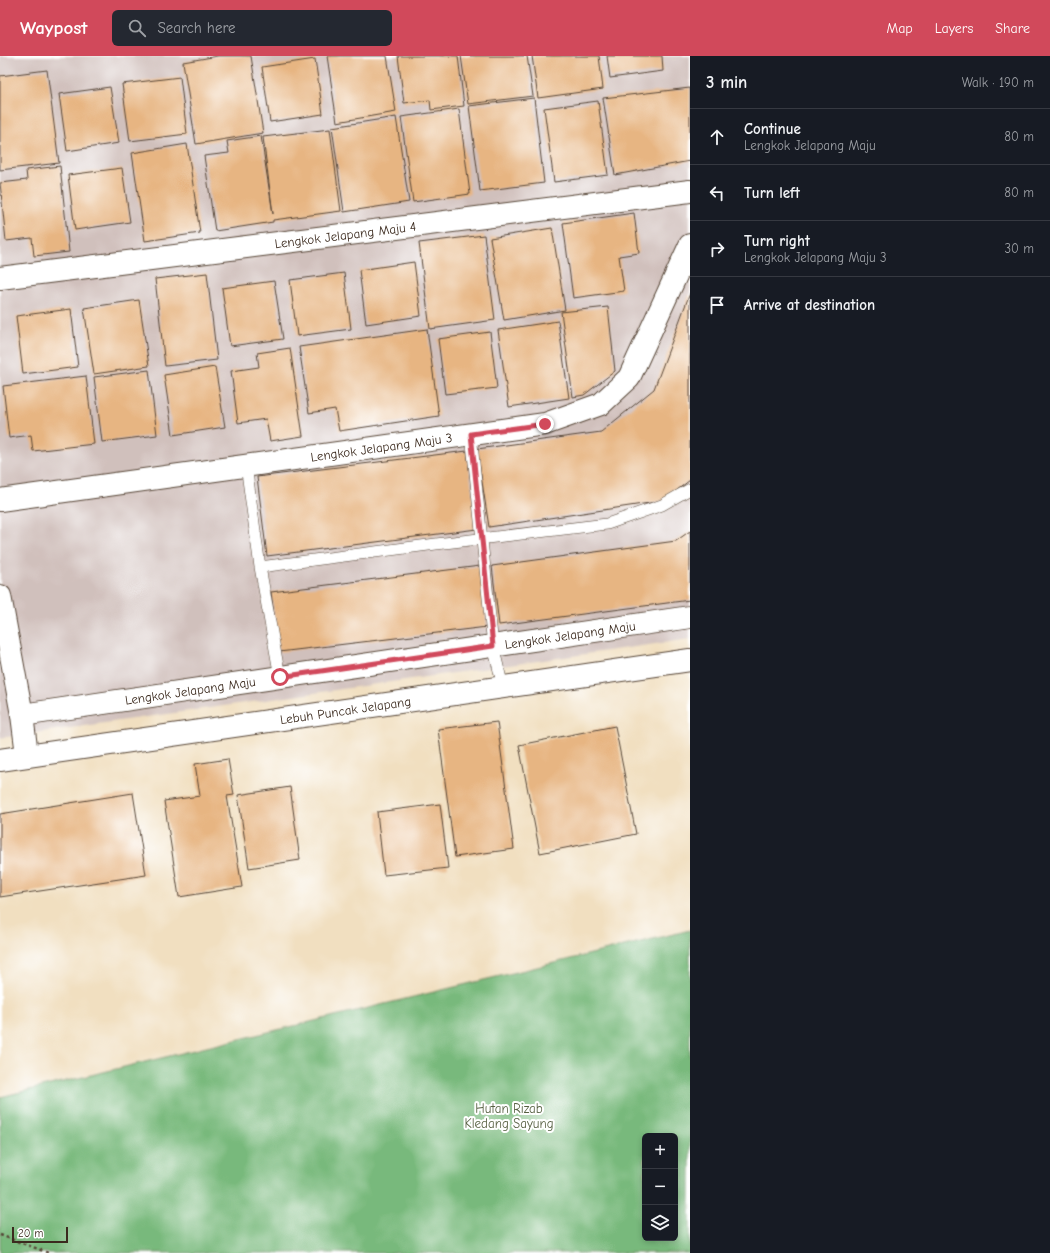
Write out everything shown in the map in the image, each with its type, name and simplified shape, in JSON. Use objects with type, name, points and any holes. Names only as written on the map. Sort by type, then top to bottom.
[{"type":"street","name":"Lengkok Jelapang Maju 4","points":[[0,278],[690,191]]},
{"type":"street","name":"Lengkok Jelapang Maju 3","points":[[0,500],[545,424],[601,404],[629,378],[690,245]]},
{"type":"street","points":[[0,600],[7,670],[22,716],[27,755]]},
{"type":"street","name":"Lengkok Jelapang Maju","points":[[22,716],[690,617]]},
{"type":"street","name":"Lebuh Puncak Jelapang","points":[[0,760],[690,660]]},
{"type":"lane","points":[[471,434],[493,646],[503,687]]},
{"type":"lane","points":[[246,465],[260,567],[280,677]]},
{"type":"lane","points":[[260,567],[482,538],[607,524],[662,505],[690,489]]},
{"type":"path","points":[[0,1235],[49,1253]]},
{"type":"shaded area","points":[[0,56],[690,56],[690,639],[0,738]]},
{"type":"green space","name":"Hutan Rizab Kledang Sayung","points":[[690,930],[690,1253],[0,1253],[0,1097]]},
{"type":"building","points":[[218,56],[251,56],[263,133],[196,144],[183,62]]},
{"type":"building","points":[[327,56],[387,56],[396,112],[337,122]]},
{"type":"building","points":[[398,56],[458,56],[464,106],[431,110],[430,100],[404,103]]},
{"type":"building","points":[[461,56],[527,56],[533,96],[468,104]]},
{"type":"building","points":[[532,56],[599,56],[603,89],[538,98]]},
{"type":"building","points":[[607,56],[662,56],[663,71],[610,78]]},
{"type":"building","points":[[315,59],[323,114],[270,122],[262,67]]},
{"type":"building","points":[[47,70],[59,163],[0,170],[0,76]]},
{"type":"building","points":[[180,77],[187,134],[130,141],[122,84]]},
{"type":"building","points":[[110,87],[119,143],[67,151],[59,94]]},
{"type":"building","points":[[690,88],[690,161],[615,175],[603,98]]},
{"type":"building","points":[[534,98],[544,183],[480,191],[469,106]]},
{"type":"building","points":[[598,101],[608,175],[554,182],[544,108]]},
{"type":"building","points":[[459,109],[470,194],[413,202],[401,117]]},
{"type":"building","points":[[396,117],[409,202],[344,212],[332,127]]},
{"type":"building","points":[[330,129],[341,211],[273,220],[273,222],[215,231],[204,156],[229,153],[227,141],[261,136],[273,214],[263,137]]},
{"type":"building","points":[[187,144],[200,233],[145,241],[132,153]]},
{"type":"building","points":[[60,166],[69,252],[34,256],[32,238],[6,241],[0,183],[27,180],[26,170]]},
{"type":"building","points":[[122,168],[130,222],[75,230],[68,175]]},
{"type":"building","points":[[634,213],[639,253],[619,256],[624,291],[573,298],[563,223]]},
{"type":"building","points":[[552,228],[565,310],[504,320],[490,238]]},
{"type":"building","points":[[484,235],[495,320],[430,329],[419,243]]},
{"type":"building","points":[[414,262],[421,316],[366,324],[359,270]]},
{"type":"building","points":[[207,273],[217,360],[165,366],[155,279]]},
{"type":"building","points":[[344,273],[351,329],[297,336],[290,280]]},
{"type":"building","points":[[274,281],[283,339],[230,346],[222,288]]},
{"type":"building","points":[[690,293],[690,480],[663,501],[489,527],[477,449],[601,432],[654,389]]},
{"type":"building","points":[[139,300],[149,366],[94,374],[84,308]]},
{"type":"building","points":[[608,307],[615,371],[584,395],[573,397],[561,312]]},
{"type":"building","points":[[71,309],[78,367],[23,374],[16,316]]},
{"type":"building","points":[[558,321],[569,398],[509,407],[498,330]]},
{"type":"building","points":[[427,329],[439,416],[339,431],[335,409],[309,413],[299,347]]},
{"type":"building","points":[[490,332],[497,388],[445,394],[438,339]]},
{"type":"building","points":[[290,348],[303,436],[270,441],[266,419],[238,423],[231,371],[259,367],[257,353]]},
{"type":"building","points":[[215,367],[225,427],[173,435],[164,375]]},
{"type":"building","points":[[149,370],[157,435],[102,442],[94,377]]},
{"type":"building","points":[[86,376],[94,444],[33,451],[31,435],[9,438],[3,386]]},
{"type":"building","points":[[467,451],[477,529],[267,556],[257,477]]},
{"type":"building","points":[[690,531],[690,600],[499,625],[492,566],[676,541]]},
{"type":"building","points":[[480,566],[487,627],[279,652],[271,592]]},
{"type":"building","points":[[497,722],[514,849],[455,857],[438,729]]},
{"type":"building","points":[[615,726],[636,834],[540,853],[519,745]]},
{"type":"building","points":[[228,759],[234,795],[227,796],[242,887],[179,897],[164,801],[200,796],[195,764]]},
{"type":"building","points":[[290,787],[300,860],[249,868],[238,795]]},
{"type":"building","points":[[133,793],[146,875],[0,897],[0,814]]},
{"type":"building","points":[[440,804],[448,868],[384,875],[377,812]]},
{"type":"route","points":[[280,677],[493,646],[471,434],[545,424]]}]
